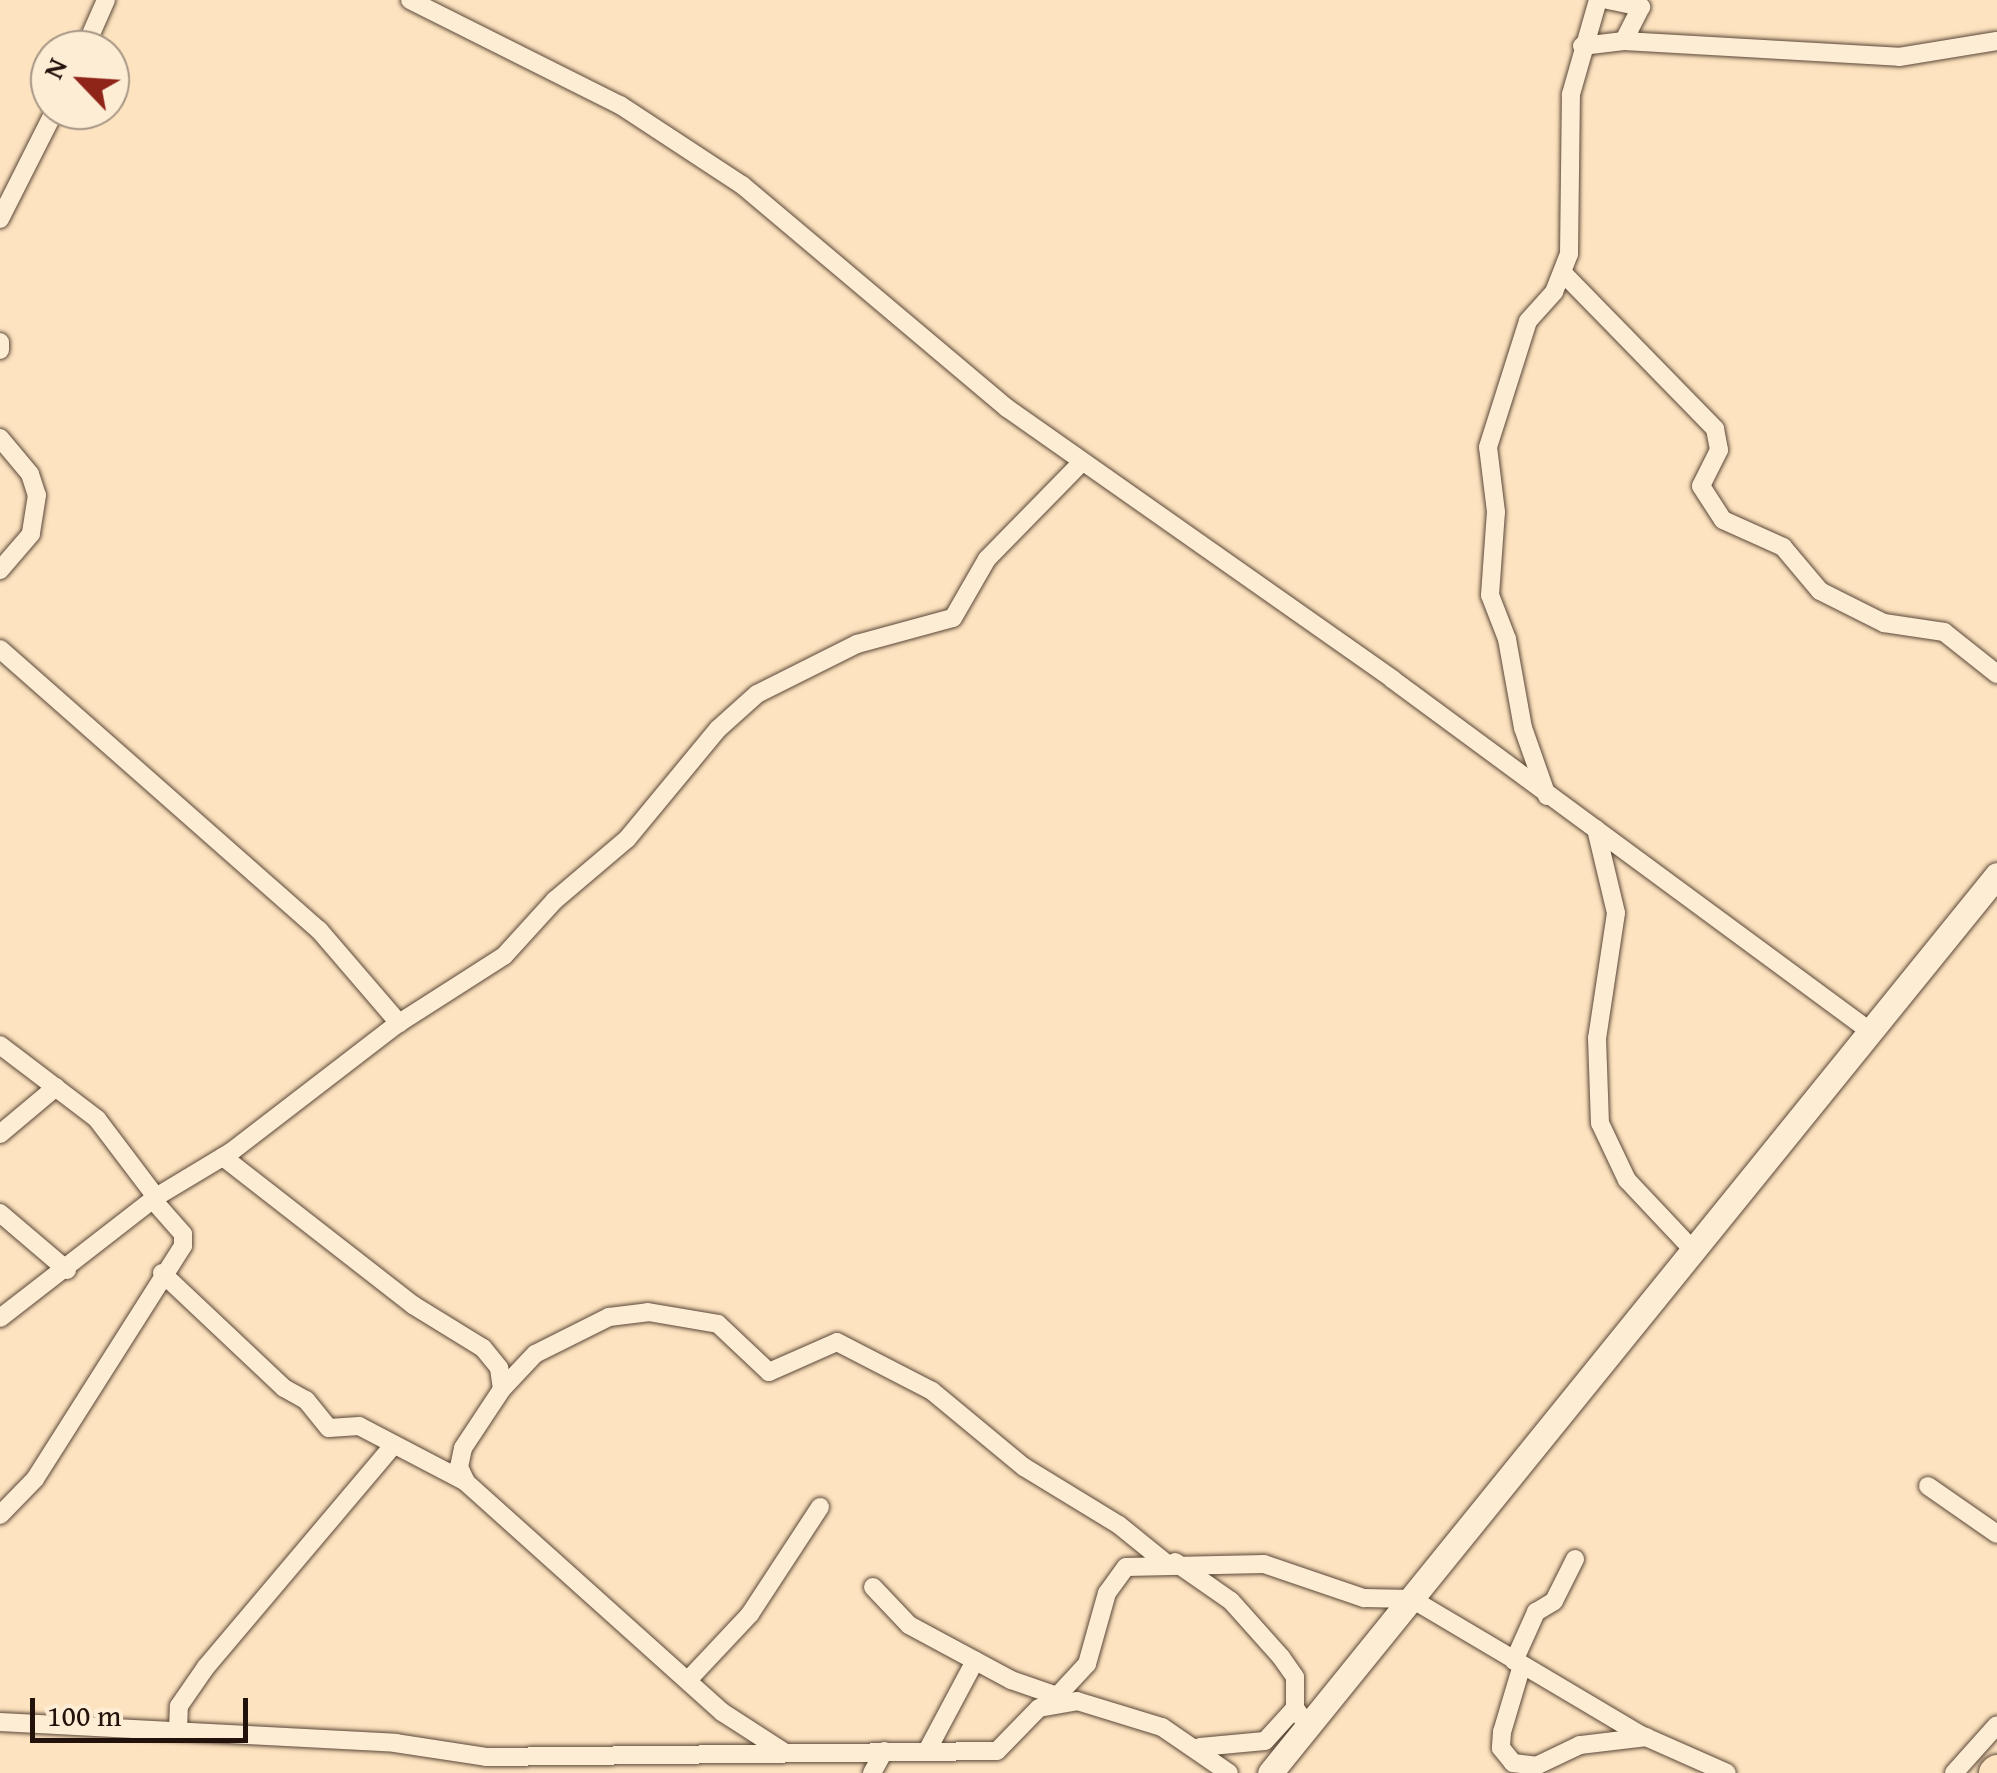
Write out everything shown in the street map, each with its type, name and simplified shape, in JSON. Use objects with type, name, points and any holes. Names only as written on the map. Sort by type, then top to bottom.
[{"type":"street","points":[[93,30],[106,0]]},
{"type":"street","points":[[410,0],[431,5],[620,105],[742,185],[932,350],[1081,463],[1596,830],[1867,1029]]},
{"type":"street","points":[[1548,796],[1522,728],[1507,639],[1490,596],[1496,512],[1488,447],[1528,321],[1563,273],[1570,245],[1568,124],[1582,46],[1598,0]]},
{"type":"street","points":[[1608,0],[1642,3],[1624,41]]},
{"type":"street","points":[[1582,46],[1624,41],[1899,57],[1997,41]]},
{"type":"street","points":[[0,220],[45,130]]},
{"type":"street","points":[[1563,273],[1715,429],[1719,450],[1701,486],[1723,520],[1783,547],[1820,591],[1884,623],[1944,632],[1997,674]]},
{"type":"street","points":[[0,342],[0,350]]},
{"type":"street","points":[[0,438],[30,474],[37,495],[31,534],[0,570]]},
{"type":"street","points":[[0,1318],[67,1270],[154,1198],[223,1157],[399,1023],[504,956],[555,900],[628,838],[718,729],[757,694],[857,644],[953,618],[988,559],[1081,463]]},
{"type":"street","points":[[0,649],[319,930],[399,1023]]},
{"type":"street","points":[[1596,830],[1616,913],[1597,1038],[1600,1124],[1626,1180],[1694,1252]]},
{"type":"street","points":[[1200,1747],[1265,1741],[1301,1717],[1412,1599],[1694,1252],[1867,1029],[1997,875]]},
{"type":"street","points":[[0,1046],[97,1119],[184,1240],[35,1479],[0,1515]]},
{"type":"street","points":[[0,1134],[56,1087]]},
{"type":"street","points":[[223,1157],[413,1305],[483,1348],[499,1368],[502,1388]]},
{"type":"street","points":[[0,1214],[67,1270]]},
{"type":"street","points":[[162,1274],[284,1388],[306,1400],[329,1428],[356,1425],[466,1482],[641,1644],[689,1679],[738,1725],[784,1752]]},
{"type":"street","points":[[466,1482],[458,1457],[502,1388],[535,1354],[622,1314],[718,1324],[769,1372],[837,1342],[932,1391],[1024,1467],[1231,1601],[1296,1677],[1301,1717],[1270,1773]]},
{"type":"street","points":[[178,1731],[179,1706],[206,1667],[392,1446]]},
{"type":"street","points":[[1928,1486],[1997,1534]]},
{"type":"street","points":[[689,1679],[750,1614],[820,1508]]},
{"type":"street","points":[[1574,1559],[1554,1601],[1536,1612],[1518,1663],[1501,1748],[1513,1763],[1536,1766],[1580,1744],[1646,1738]]},
{"type":"street","points":[[0,1722],[395,1742],[481,1765],[784,1752],[997,1751],[1021,1721],[1053,1700],[1094,1651],[1116,1577],[1126,1566],[1171,1562],[1284,1566],[1364,1598],[1412,1599],[1646,1738],[1728,1773]]},
{"type":"street","points":[[873,1587],[901,1619],[975,1661],[1053,1700],[1089,1703],[1200,1747],[1229,1773]]},
{"type":"street","points":[[928,1750],[975,1661]]},
{"type":"street","points":[[1954,1773],[1997,1726]]},
{"type":"street","points":[[872,1773],[884,1751]]},
{"type":"street","points":[[806,1773],[818,1753]]}]
